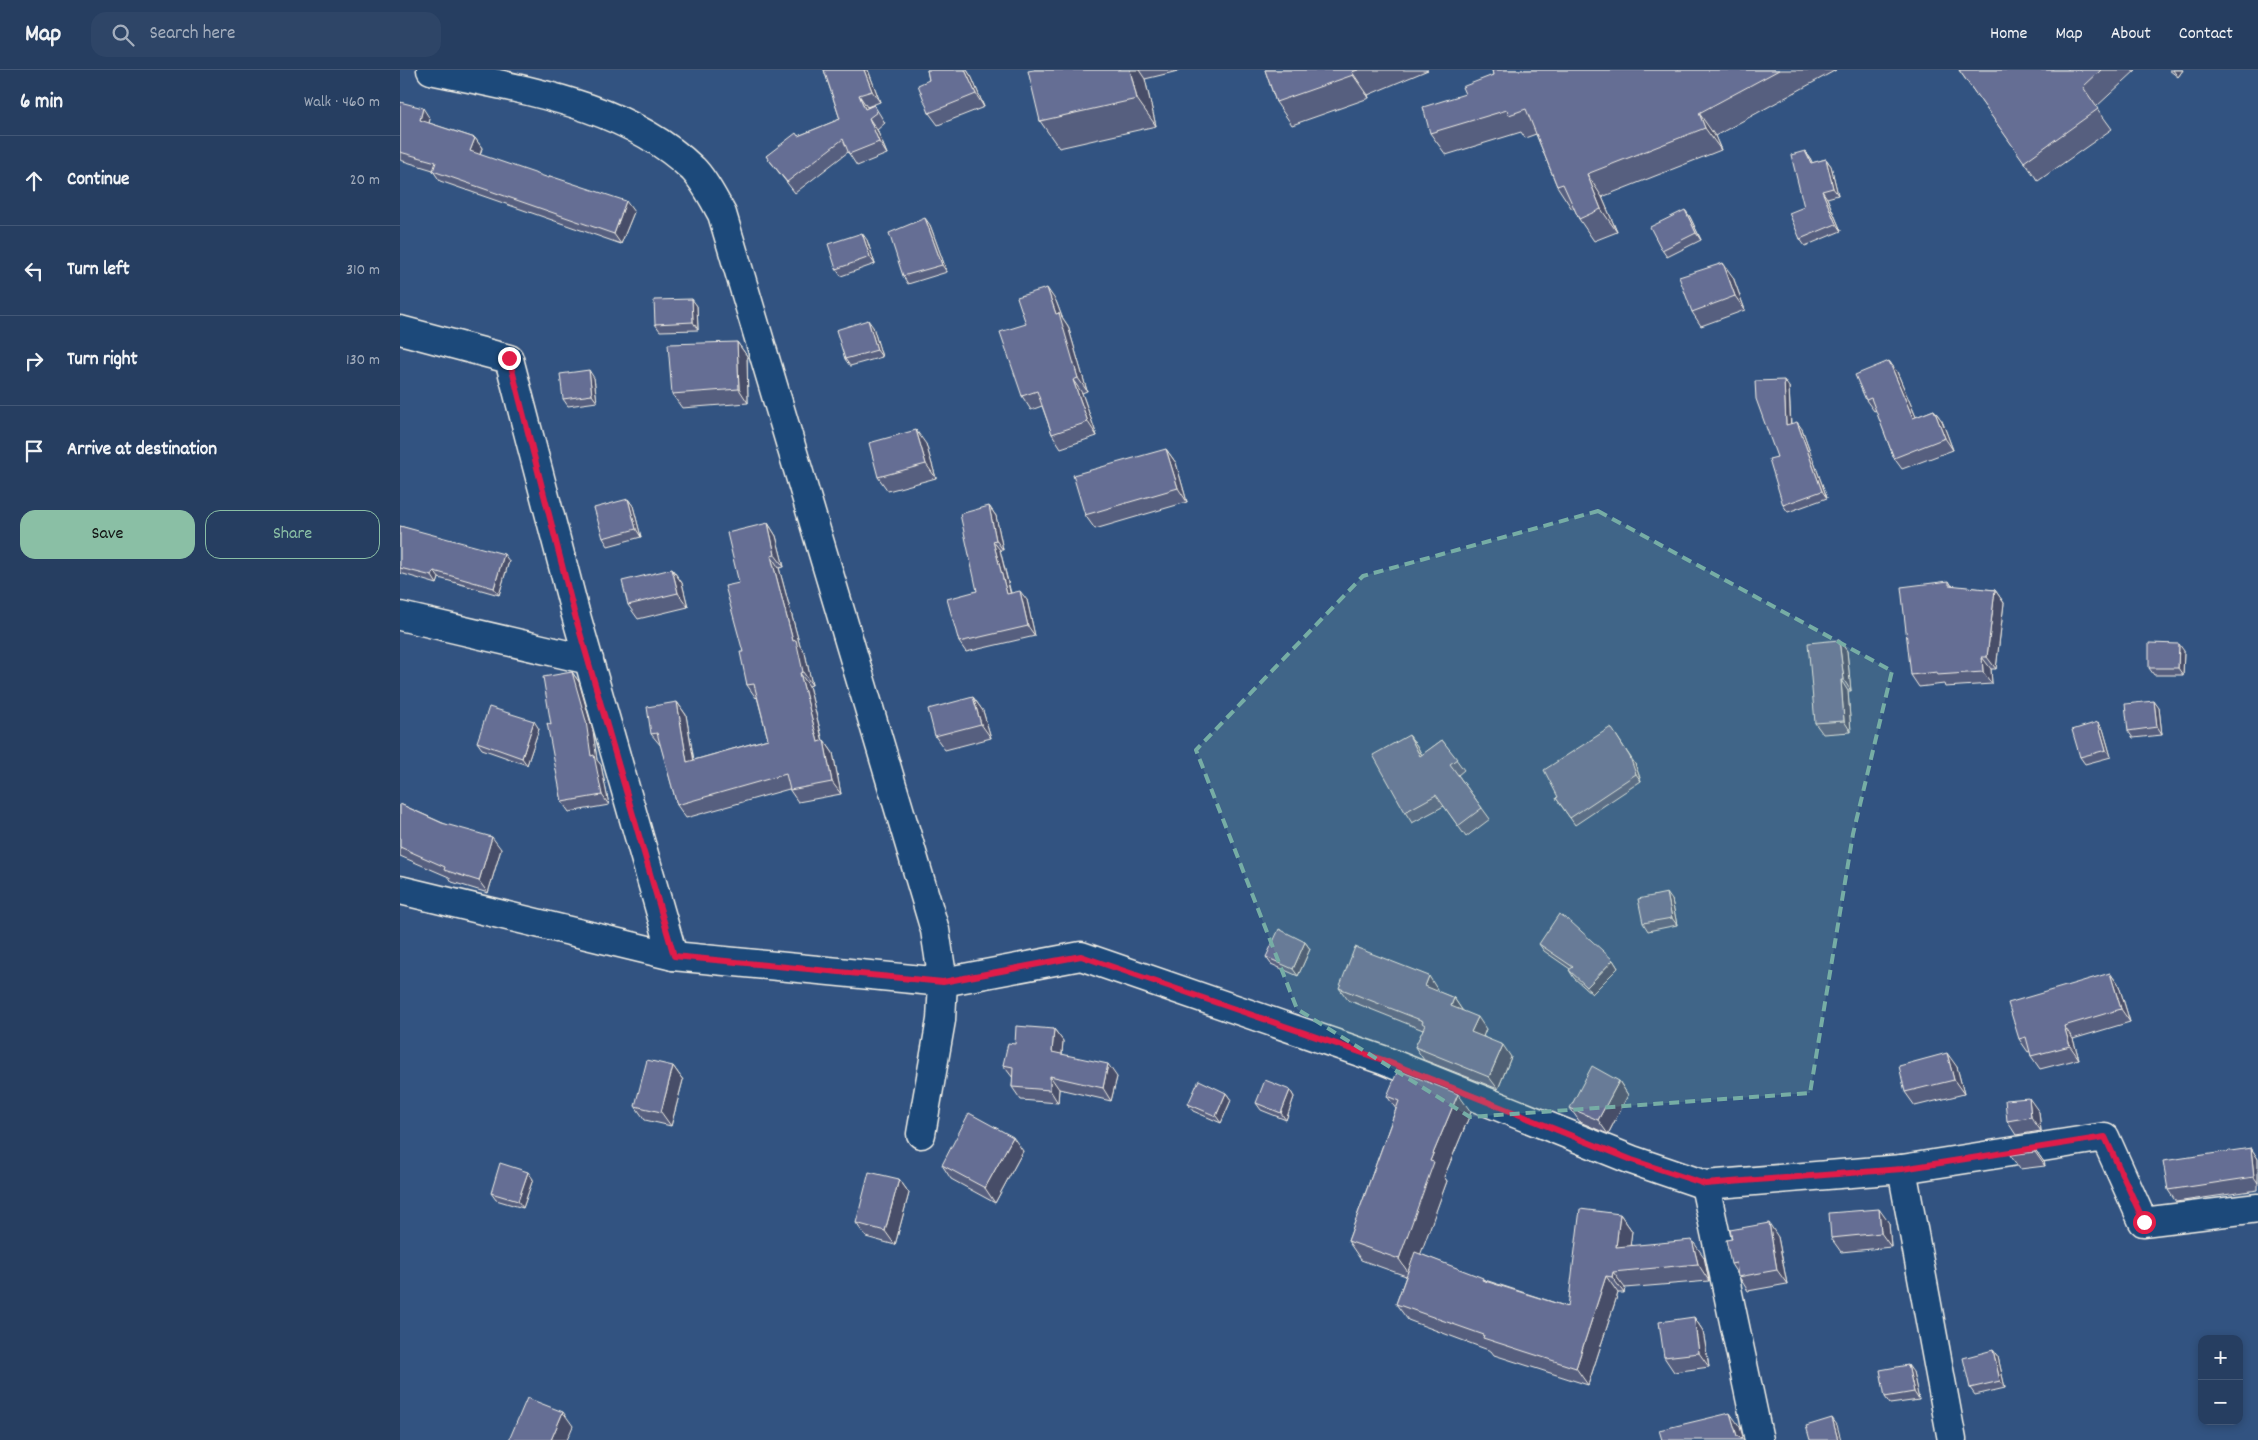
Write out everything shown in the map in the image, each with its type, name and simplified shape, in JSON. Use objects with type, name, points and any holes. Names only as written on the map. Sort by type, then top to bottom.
[{"type":"street","points":[[431,70],[591,108],[653,136],[695,170],[722,214],[932,920],[943,982],[941,1020],[921,1134]]},
{"type":"street","points":[[400,330],[509,358],[589,660],[674,956]]},
{"type":"street","points":[[400,616],[589,660]]},
{"type":"street","points":[[400,890],[674,956],[943,982],[1081,956],[1383,1060],[1632,1160],[1705,1184],[1902,1169],[2105,1137],[2144,1222],[2258,1208]]},
{"type":"street","points":[[1902,1169],[1952,1440]]},
{"type":"street","points":[[1705,1184],[1759,1440]]},
{"type":"highlighted area","points":[[1598,511],[1892,671],[1853,834],[1810,1093],[1470,1117],[1297,1009],[1196,750],[1363,576]]},
{"type":"building","points":[[824,70],[864,70],[872,91],[859,95],[865,109],[874,105],[877,112],[869,118],[879,142],[849,154],[843,139],[787,182],[766,156],[796,133],[798,136],[840,119]]},
{"type":"building","points":[[927,70],[965,70],[976,94],[929,113],[918,85],[929,80]]},
{"type":"building","points":[[1130,70],[1137,99],[1040,121],[1028,71]]},
{"type":"building","points":[[1265,70],[1358,70],[1352,72],[1353,75],[1276,102]]},
{"type":"building","points":[[1492,70],[1779,70],[1699,113],[1705,128],[1587,174],[1601,209],[1579,219],[1563,184],[1557,186],[1526,109],[1509,115],[1507,110],[1430,133],[1423,107],[1465,94],[1462,87],[1493,75]]},
{"type":"building","points":[[1959,70],[2101,70],[2083,87],[2098,109],[2024,162]]},
{"type":"building","points":[[400,102],[423,108],[420,120],[475,138],[470,151],[549,178],[550,176],[626,201],[614,234],[433,171],[436,162],[400,152]]},
{"type":"building","points":[[1805,151],[1811,163],[1826,159],[1833,188],[1822,191],[1836,224],[1800,239],[1789,213],[1804,207],[1791,155]]},
{"type":"building","points":[[1685,210],[1696,233],[1662,250],[1650,227]]},
{"type":"building","points":[[925,218],[942,265],[903,276],[889,233]]},
{"type":"building","points":[[862,233],[870,257],[836,269],[828,244]]},
{"type":"building","points":[[1723,263],[1735,296],[1692,312],[1679,277]]},
{"type":"building","points":[[1047,288],[1056,314],[1059,313],[1078,378],[1073,380],[1088,422],[1052,434],[1037,391],[1022,396],[1000,332],[1026,324],[1017,297]]},
{"type":"building","points":[[692,299],[693,322],[655,324],[654,300]]},
{"type":"building","points":[[868,320],[877,350],[845,359],[836,330]]},
{"type":"building","points":[[737,342],[739,389],[672,394],[668,344]]},
{"type":"building","points":[[1889,361],[1913,418],[1934,410],[1945,438],[1894,458],[1871,398],[1866,400],[1855,375]]},
{"type":"building","points":[[589,370],[592,395],[563,399],[560,374]]},
{"type":"building","points":[[1784,380],[1786,425],[1797,422],[1822,491],[1783,505],[1769,459],[1777,457],[1756,399],[1755,381]]},
{"type":"building","points":[[916,430],[926,464],[878,477],[869,443]]},
{"type":"building","points":[[1166,449],[1178,488],[1085,515],[1073,475]]},
{"type":"building","points":[[628,499],[636,529],[603,538],[594,508]]},
{"type":"building","points":[[989,506],[996,540],[993,541],[1007,594],[1020,591],[1028,626],[959,642],[947,599],[977,591],[960,514]]},
{"type":"building","points":[[768,523],[775,555],[771,556],[793,641],[796,640],[803,672],[800,673],[818,742],[824,740],[832,782],[790,790],[786,774],[677,805],[657,733],[651,734],[647,707],[677,702],[687,762],[768,739],[754,684],[747,685],[740,652],[743,652],[725,586],[739,583],[727,533]]},
{"type":"building","points":[[400,526],[504,554],[494,588],[434,571],[432,576],[400,568]]},
{"type":"building","points":[[672,569],[678,593],[628,605],[622,581]]},
{"type":"building","points":[[1949,581],[1949,585],[1995,590],[1987,657],[1982,657],[1983,672],[1937,675],[1937,672],[1911,675],[1901,587]]},
{"type":"building","points":[[1839,640],[1844,680],[1841,680],[1844,721],[1815,723],[1808,643]]},
{"type":"building","points":[[2149,643],[2179,644],[2178,668],[2149,668]]},
{"type":"building","points":[[572,672],[586,721],[591,756],[594,755],[602,795],[562,802],[547,723],[551,725],[543,677]]},
{"type":"building","points":[[973,697],[981,724],[935,736],[928,709]]},
{"type":"building","points":[[2154,701],[2157,727],[2128,731],[2125,704]]},
{"type":"building","points":[[489,707],[534,721],[522,758],[477,742]]},
{"type":"building","points":[[2098,722],[2106,750],[2080,757],[2072,730]]},
{"type":"building","points":[[1611,727],[1630,757],[1636,774],[1570,818],[1556,798],[1558,797],[1544,770]]},
{"type":"building","points":[[1409,735],[1420,756],[1442,740],[1457,759],[1450,764],[1482,808],[1458,826],[1436,795],[1405,812],[1373,755]]},
{"type":"building","points":[[400,804],[442,823],[492,837],[479,881],[444,870],[445,867],[400,847]]},
{"type":"building","points":[[1667,893],[1672,918],[1643,923],[1638,899]]},
{"type":"building","points":[[1559,914],[1571,922],[1613,960],[1587,987],[1569,970],[1573,967],[1539,944]]},
{"type":"building","points":[[1279,929],[1305,942],[1293,969],[1266,957]]},
{"type":"building","points":[[1355,947],[1429,976],[1425,986],[1454,998],[1451,1006],[1478,1017],[1471,1032],[1503,1045],[1489,1077],[1415,1047],[1425,1025],[1422,1023],[1423,1021],[1339,988]]},
{"type":"building","points":[[2110,973],[2121,1009],[2064,1026],[2070,1046],[2031,1056],[2026,1037],[2019,1039],[2008,1003]]},
{"type":"building","points":[[1016,1026],[1054,1029],[1052,1052],[1108,1064],[1103,1088],[1050,1076],[1050,1090],[1012,1087],[1013,1067],[1003,1065],[1008,1043],[1015,1044]]},
{"type":"building","points":[[1947,1053],[1954,1080],[1905,1092],[1899,1066]]},
{"type":"building","points":[[647,1060],[673,1066],[661,1112],[635,1106]]},
{"type":"building","points":[[1592,1066],[1619,1081],[1598,1120],[1570,1108]]},
{"type":"building","points":[[1398,1070],[1458,1094],[1430,1161],[1434,1162],[1399,1259],[1348,1241],[1399,1101],[1387,1096]]},
{"type":"building","points":[[1199,1080],[1226,1093],[1216,1116],[1188,1104]]},
{"type":"building","points":[[1265,1080],[1290,1090],[1281,1113],[1256,1103]]},
{"type":"building","points":[[2029,1098],[2031,1117],[2007,1121],[2005,1100]]},
{"type":"building","points":[[969,1113],[1013,1137],[985,1188],[942,1165]]},
{"type":"building","points":[[2034,1148],[2035,1152],[2010,1155],[2009,1152]]},
{"type":"building","points":[[2251,1148],[2254,1177],[2168,1190],[2163,1161]]},
{"type":"building","points":[[500,1163],[528,1172],[518,1201],[491,1193]]},
{"type":"building","points":[[869,1172],[899,1179],[885,1231],[856,1223]]},
{"type":"building","points":[[1580,1209],[1620,1214],[1616,1247],[1692,1240],[1698,1264],[1613,1272],[1612,1277],[1606,1276],[1576,1368],[1483,1338],[1484,1335],[1396,1304],[1415,1252],[1483,1278],[1482,1280],[1568,1307]]},
{"type":"building","points":[[1879,1209],[1881,1233],[1831,1238],[1829,1213]]},
{"type":"building","points":[[1769,1223],[1777,1270],[1738,1277],[1736,1263],[1731,1264],[1726,1240],[1732,1239],[1730,1230]]},
{"type":"building","points":[[1694,1317],[1699,1353],[1664,1357],[1659,1322]]},
{"type":"building","points":[[1993,1350],[2000,1381],[1970,1388],[1963,1358]]},
{"type":"building","points":[[1908,1365],[1914,1392],[1885,1397],[1880,1370]]},
{"type":"building","points":[[527,1398],[563,1412],[551,1440],[509,1440]]},
{"type":"building","points":[[1730,1413],[1737,1436],[1744,1440],[1662,1440],[1659,1430]]},
{"type":"building","points":[[1832,1418],[1838,1440],[1810,1440],[1806,1426]]},
{"type":"route","points":[[509,358],[574,612],[674,956],[943,982],[1081,956],[1383,1060],[1632,1160],[1705,1184],[1902,1169],[2105,1137],[2144,1222]]}]
